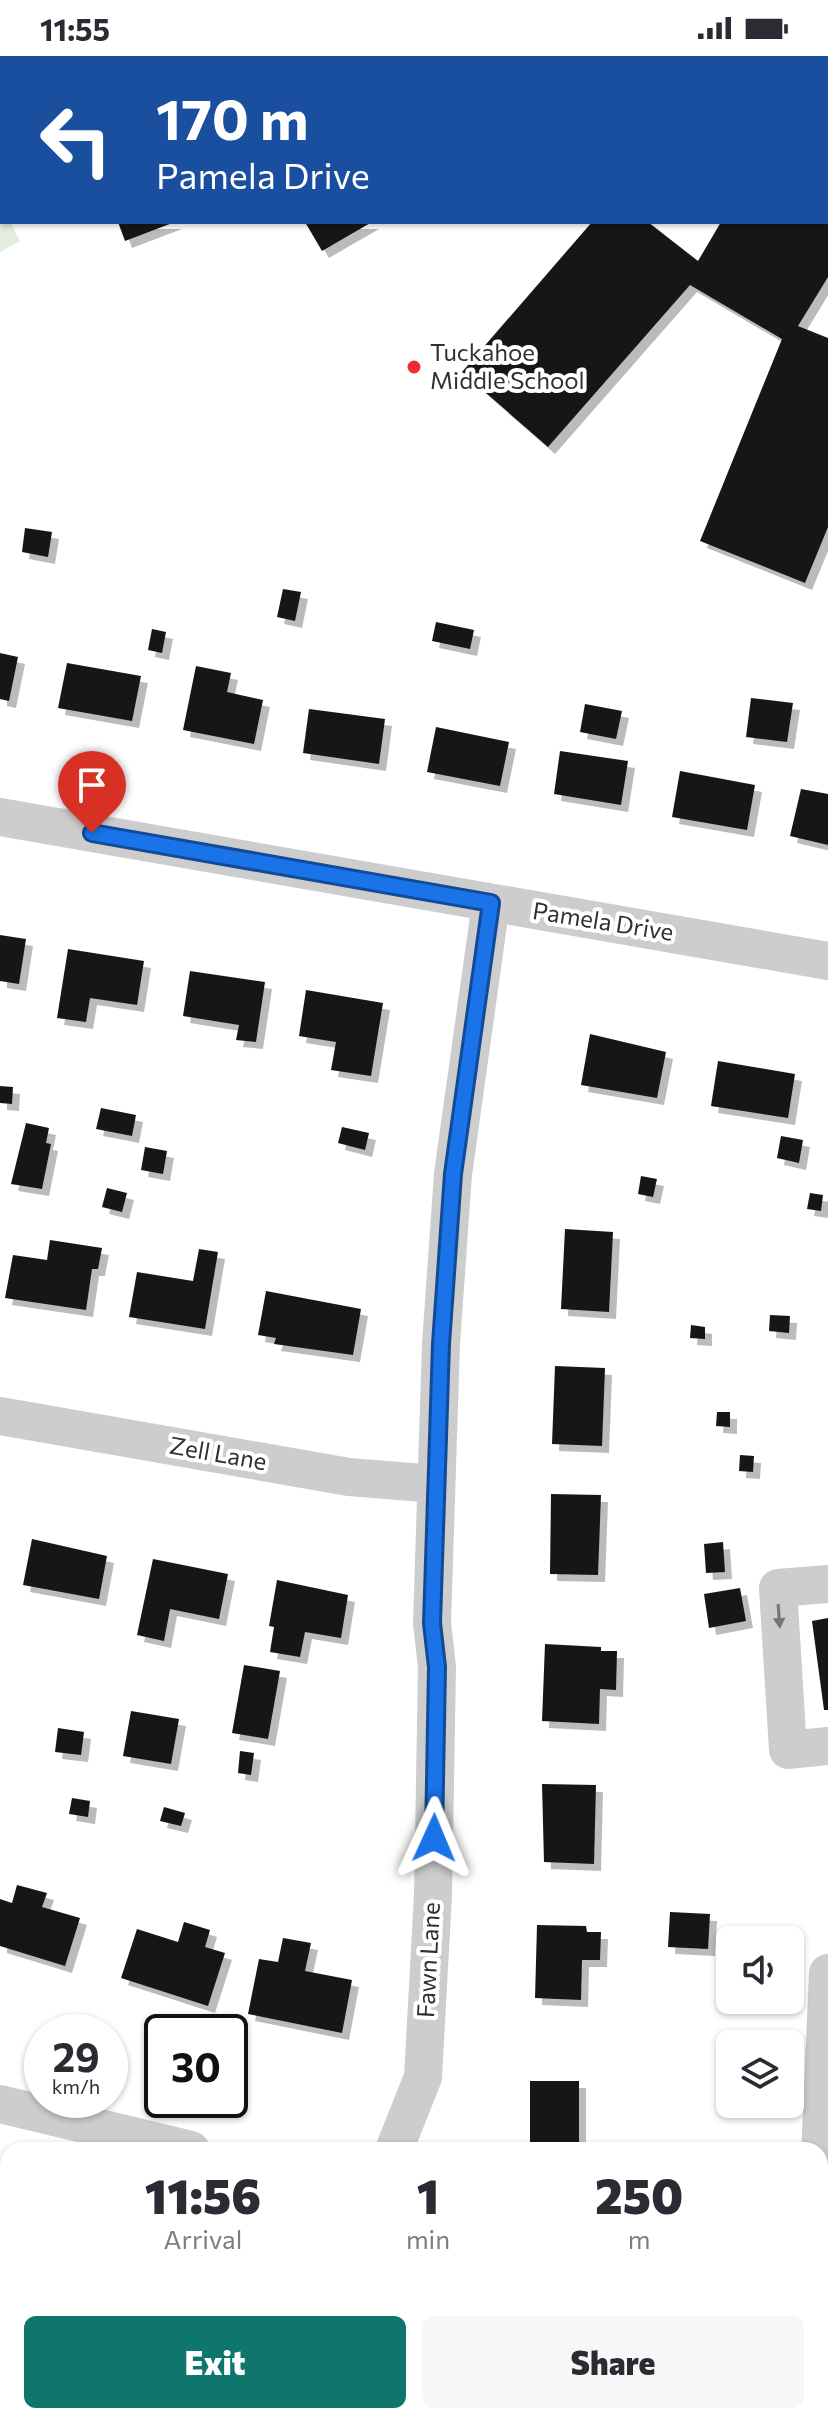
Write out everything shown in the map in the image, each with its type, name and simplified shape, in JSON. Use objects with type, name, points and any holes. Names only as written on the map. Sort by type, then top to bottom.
[{"type":"street","name":"Pamela Drive","points":[[0,817],[828,961]]},
{"type":"street","name":"Fawn Lane","points":[[397,2142],[423,2077],[433,1880],[437,1667],[432,1623],[441,1344],[453,1174],[491,903]]},
{"type":"street","name":"Zell Lane","points":[[0,1416],[349,1477],[436,1484]]},
{"type":"street","points":[[828,1584],[778,1588],[788,1750],[828,1746]]},
{"type":"street","points":[[821,2142],[828,1973]]},
{"type":"street","points":[[0,2104],[158,2142]]},
{"type":"green space","points":[[0,224],[11,224],[20,241],[0,252]]},
{"type":"building","points":[[119,224],[170,224],[125,241]]},
{"type":"building","points":[[306,224],[369,224],[322,251]]},
{"type":"building","points":[[590,224],[651,224],[698,261],[720,224],[828,224],[828,277],[798,326],[828,338],[828,527],[805,583],[700,541],[782,339],[690,285],[548,447],[462,372]]},
{"type":"building","points":[[25,528],[52,532],[48,557],[22,552]]},
{"type":"building","points":[[283,589],[301,592],[295,621],[277,617]]},
{"type":"building","points":[[436,622],[474,630],[470,649],[432,641]]},
{"type":"building","points":[[152,629],[166,632],[162,653],[148,650]]},
{"type":"building","points":[[0,653],[18,657],[9,701],[0,699]]},
{"type":"building","points":[[67,663],[141,676],[132,721],[58,708]]},
{"type":"building","points":[[196,666],[231,673],[227,692],[263,700],[254,744],[183,730]]},
{"type":"building","points":[[751,698],[793,703],[787,742],[746,737]]},
{"type":"building","points":[[585,704],[622,711],[616,739],[580,732]]},
{"type":"building","points":[[309,709],[385,719],[379,764],[303,753]]},
{"type":"building","points":[[436,727],[509,742],[500,786],[427,772]]},
{"type":"building","points":[[560,751],[628,761],[621,805],[554,794]]},
{"type":"building","points":[[680,771],[755,785],[747,830],[672,817]]},
{"type":"building","points":[[801,789],[828,794],[828,845],[790,836]]},
{"type":"building","points":[[0,935],[26,939],[19,984],[0,981]]},
{"type":"building","points":[[68,949],[144,961],[137,1005],[90,998],[86,1022],[57,1018]]},
{"type":"building","points":[[190,971],[265,982],[256,1042],[236,1040],[239,1025],[183,1016]]},
{"type":"building","points":[[306,990],[383,1003],[371,1076],[331,1070],[336,1042],[299,1036]]},
{"type":"building","points":[[590,1034],[666,1052],[657,1098],[581,1085]]},
{"type":"building","points":[[718,1061],[795,1074],[788,1118],[711,1106]]},
{"type":"building","points":[[0,1086],[13,1087],[12,1104],[0,1103]]},
{"type":"building","points":[[101,1108],[136,1115],[132,1136],[96,1129]]},
{"type":"building","points":[[26,1123],[49,1128],[46,1143],[51,1144],[42,1189],[11,1184]]},
{"type":"building","points":[[342,1127],[369,1133],[365,1150],[338,1143]]},
{"type":"building","points":[[781,1136],[803,1140],[799,1163],[777,1158]]},
{"type":"building","points":[[145,1147],[167,1151],[163,1174],[141,1170]]},
{"type":"building","points":[[641,1176],[657,1179],[653,1197],[638,1194]]},
{"type":"building","points":[[107,1188],[127,1193],[122,1212],[102,1207]]},
{"type":"building","points":[[810,1193],[823,1195],[821,1211],[807,1209]]},
{"type":"building","points":[[565,1229],[613,1232],[609,1312],[561,1309]]},
{"type":"building","points":[[50,1240],[102,1248],[98,1269],[92,1269],[86,1310],[5,1298],[13,1255],[47,1260]]},
{"type":"building","points":[[199,1249],[218,1252],[205,1329],[129,1317],[137,1272],[193,1281]]},
{"type":"building","points":[[266,1291],[361,1309],[353,1355],[274,1344],[276,1338],[258,1335]]},
{"type":"building","points":[[770,1315],[790,1316],[789,1333],[769,1331]]},
{"type":"building","points":[[691,1325],[705,1327],[705,1339],[690,1338]]},
{"type":"building","points":[[555,1366],[605,1368],[602,1446],[552,1444]]},
{"type":"building","points":[[717,1412],[730,1412],[730,1427],[716,1426]]},
{"type":"building","points":[[740,1455],[754,1456],[753,1472],[739,1471]]},
{"type":"building","points":[[551,1494],[601,1495],[598,1575],[550,1574]]},
{"type":"building","points":[[32,1539],[107,1556],[99,1599],[23,1585]]},
{"type":"building","points":[[723,1542],[725,1572],[706,1573],[704,1544]]},
{"type":"building","points":[[153,1559],[228,1574],[219,1619],[170,1609],[164,1641],[137,1635]]},
{"type":"building","points":[[277,1580],[348,1595],[341,1638],[305,1632],[300,1657],[270,1652],[274,1627],[269,1626]]},
{"type":"building","points":[[740,1588],[746,1621],[709,1628],[704,1594]]},
{"type":"building","points":[[828,1618],[828,1710],[824,1710],[812,1621]]},
{"type":"building","points":[[545,1644],[601,1647],[601,1651],[617,1651],[616,1690],[600,1689],[599,1724],[542,1721]]},
{"type":"building","points":[[244,1665],[280,1671],[268,1739],[232,1733]]},
{"type":"building","points":[[131,1711],[179,1719],[171,1764],[123,1756]]},
{"type":"building","points":[[58,1728],[84,1732],[81,1755],[55,1752]]},
{"type":"building","points":[[240,1751],[254,1753],[251,1775],[238,1773]]},
{"type":"building","points":[[542,1784],[596,1785],[594,1864],[544,1862]]},
{"type":"building","points":[[72,1798],[90,1801],[88,1817],[69,1814]]},
{"type":"building","points":[[164,1807],[185,1813],[181,1826],[160,1821]]},
{"type":"building","points":[[17,1885],[47,1893],[42,1907],[80,1918],[65,1966],[0,1946],[0,1899],[12,1903]]},
{"type":"building","points":[[670,1912],[710,1914],[708,1949],[668,1947]]},
{"type":"building","points":[[184,1922],[210,1930],[205,1947],[225,1953],[208,2006],[121,1978],[137,1929],[178,1942]]},
{"type":"building","points":[[537,1925],[586,1926],[587,1932],[601,1932],[600,1960],[582,1960],[581,2000],[535,1998]]},
{"type":"building","points":[[283,1938],[311,1943],[305,1971],[352,1980],[342,2033],[248,2014],[259,1959],[278,1962]]},
{"type":"building","points":[[530,2081],[579,2081],[579,2142],[530,2142]]},
{"type":"place","name":"Tuckahoe Middle School","points":[[414,367]]},
{"type":"route","points":[[92,833],[491,903],[453,1174],[441,1344],[432,1623],[437,1667],[434,1838]]}]
